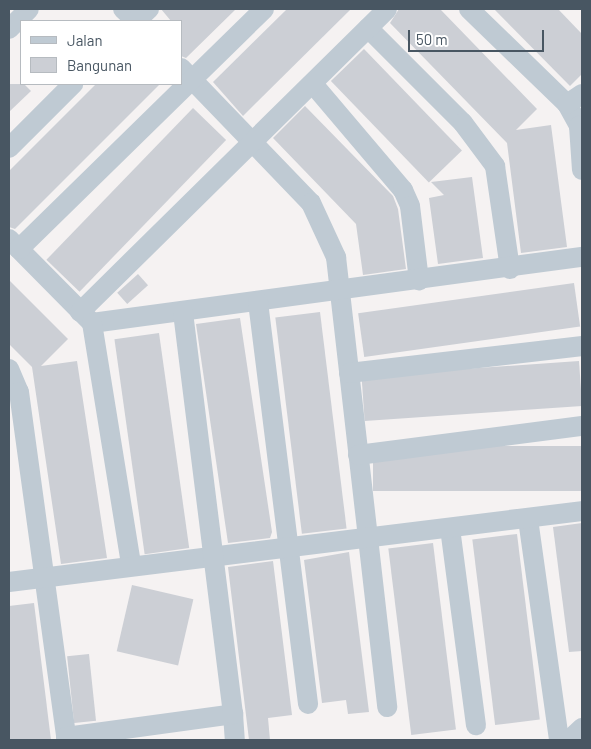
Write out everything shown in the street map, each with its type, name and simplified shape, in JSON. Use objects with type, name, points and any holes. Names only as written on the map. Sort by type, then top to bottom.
[{"type":"street","points":[[123,9],[135,20]]},
{"type":"street","points":[[137,20],[148,9]]},
{"type":"street","points":[[264,9],[187,73],[311,203],[336,257],[387,707]]},
{"type":"street","points":[[86,318],[254,143],[387,9]]},
{"type":"street","points":[[470,9],[575,99],[581,126],[582,170]]},
{"type":"street","points":[[368,28],[462,123],[495,166],[510,269]]},
{"type":"street","points":[[313,84],[403,190],[410,206],[419,280]]},
{"type":"street","points":[[9,148],[72,85]]},
{"type":"street","points":[[131,564],[86,318],[14,244],[175,85]]},
{"type":"street","points":[[86,318],[183,312],[510,269],[582,257]]},
{"type":"street","points":[[258,302],[308,704]]},
{"type":"street","points":[[183,312],[211,556],[235,740]]},
{"type":"street","points":[[349,373],[582,346]]},
{"type":"street","points":[[9,369],[19,392],[66,738],[153,732],[233,714]]},
{"type":"street","points":[[358,456],[582,426]]},
{"type":"street","points":[[9,582],[131,564],[211,556],[289,545],[367,538],[582,511]]},
{"type":"street","points":[[528,519],[558,740],[582,728]]},
{"type":"street","points":[[450,528],[476,726]]},
{"type":"building","points":[[161,9],[236,9],[186,58],[182,56],[182,20],[170,20]]},
{"type":"building","points":[[287,9],[351,9],[243,116],[213,82]]},
{"type":"building","points":[[399,9],[440,9],[537,109],[516,130],[551,125],[567,247],[521,253],[507,143],[390,23]]},
{"type":"building","points":[[494,9],[558,9],[582,34],[582,74],[570,86]]},
{"type":"building","points":[[364,49],[462,150],[429,182],[331,81]]},
{"type":"building","points":[[9,84],[25,85],[31,91],[9,112]]},
{"type":"building","points":[[95,85],[159,85],[15,229],[9,227],[9,171]]},
{"type":"building","points":[[305,106],[393,196],[398,209],[406,269],[363,275],[356,224],[273,138]]},
{"type":"building","points":[[193,108],[226,140],[80,292],[46,260]]},
{"type":"building","points":[[472,177],[483,258],[438,264],[429,198],[444,195],[431,182]]},
{"type":"building","points":[[138,274],[148,285],[127,304],[117,293]]},
{"type":"building","points":[[9,280],[68,339],[41,366],[77,361],[107,558],[61,564],[32,367],[9,344]]},
{"type":"building","points":[[574,283],[580,327],[364,357],[358,313]]},
{"type":"building","points":[[320,312],[347,528],[302,534],[275,317]]},
{"type":"building","points":[[240,318],[272,532],[270,538],[228,543],[196,324]]},
{"type":"building","points":[[159,333],[189,548],[145,554],[114,339]]},
{"type":"building","points":[[579,361],[582,406],[365,421],[362,376]]},
{"type":"building","points":[[373,446],[582,446],[582,491],[373,491]]},
{"type":"building","points":[[582,523],[582,651],[569,652],[553,527]]},
{"type":"building","points":[[517,534],[540,720],[495,725],[472,539]]},
{"type":"building","points":[[433,543],[456,730],[411,735],[388,548]]},
{"type":"building","points":[[349,552],[369,712],[348,714],[346,700],[322,703],[304,560]]},
{"type":"building","points":[[273,561],[292,715],[268,718],[270,740],[249,740],[228,567]]},
{"type":"building","points":[[132,585],[193,599],[178,665],[117,651]]},
{"type":"building","points":[[34,603],[51,740],[9,740],[9,606]]},
{"type":"building","points":[[89,654],[96,721],[74,723],[67,656]]}]
